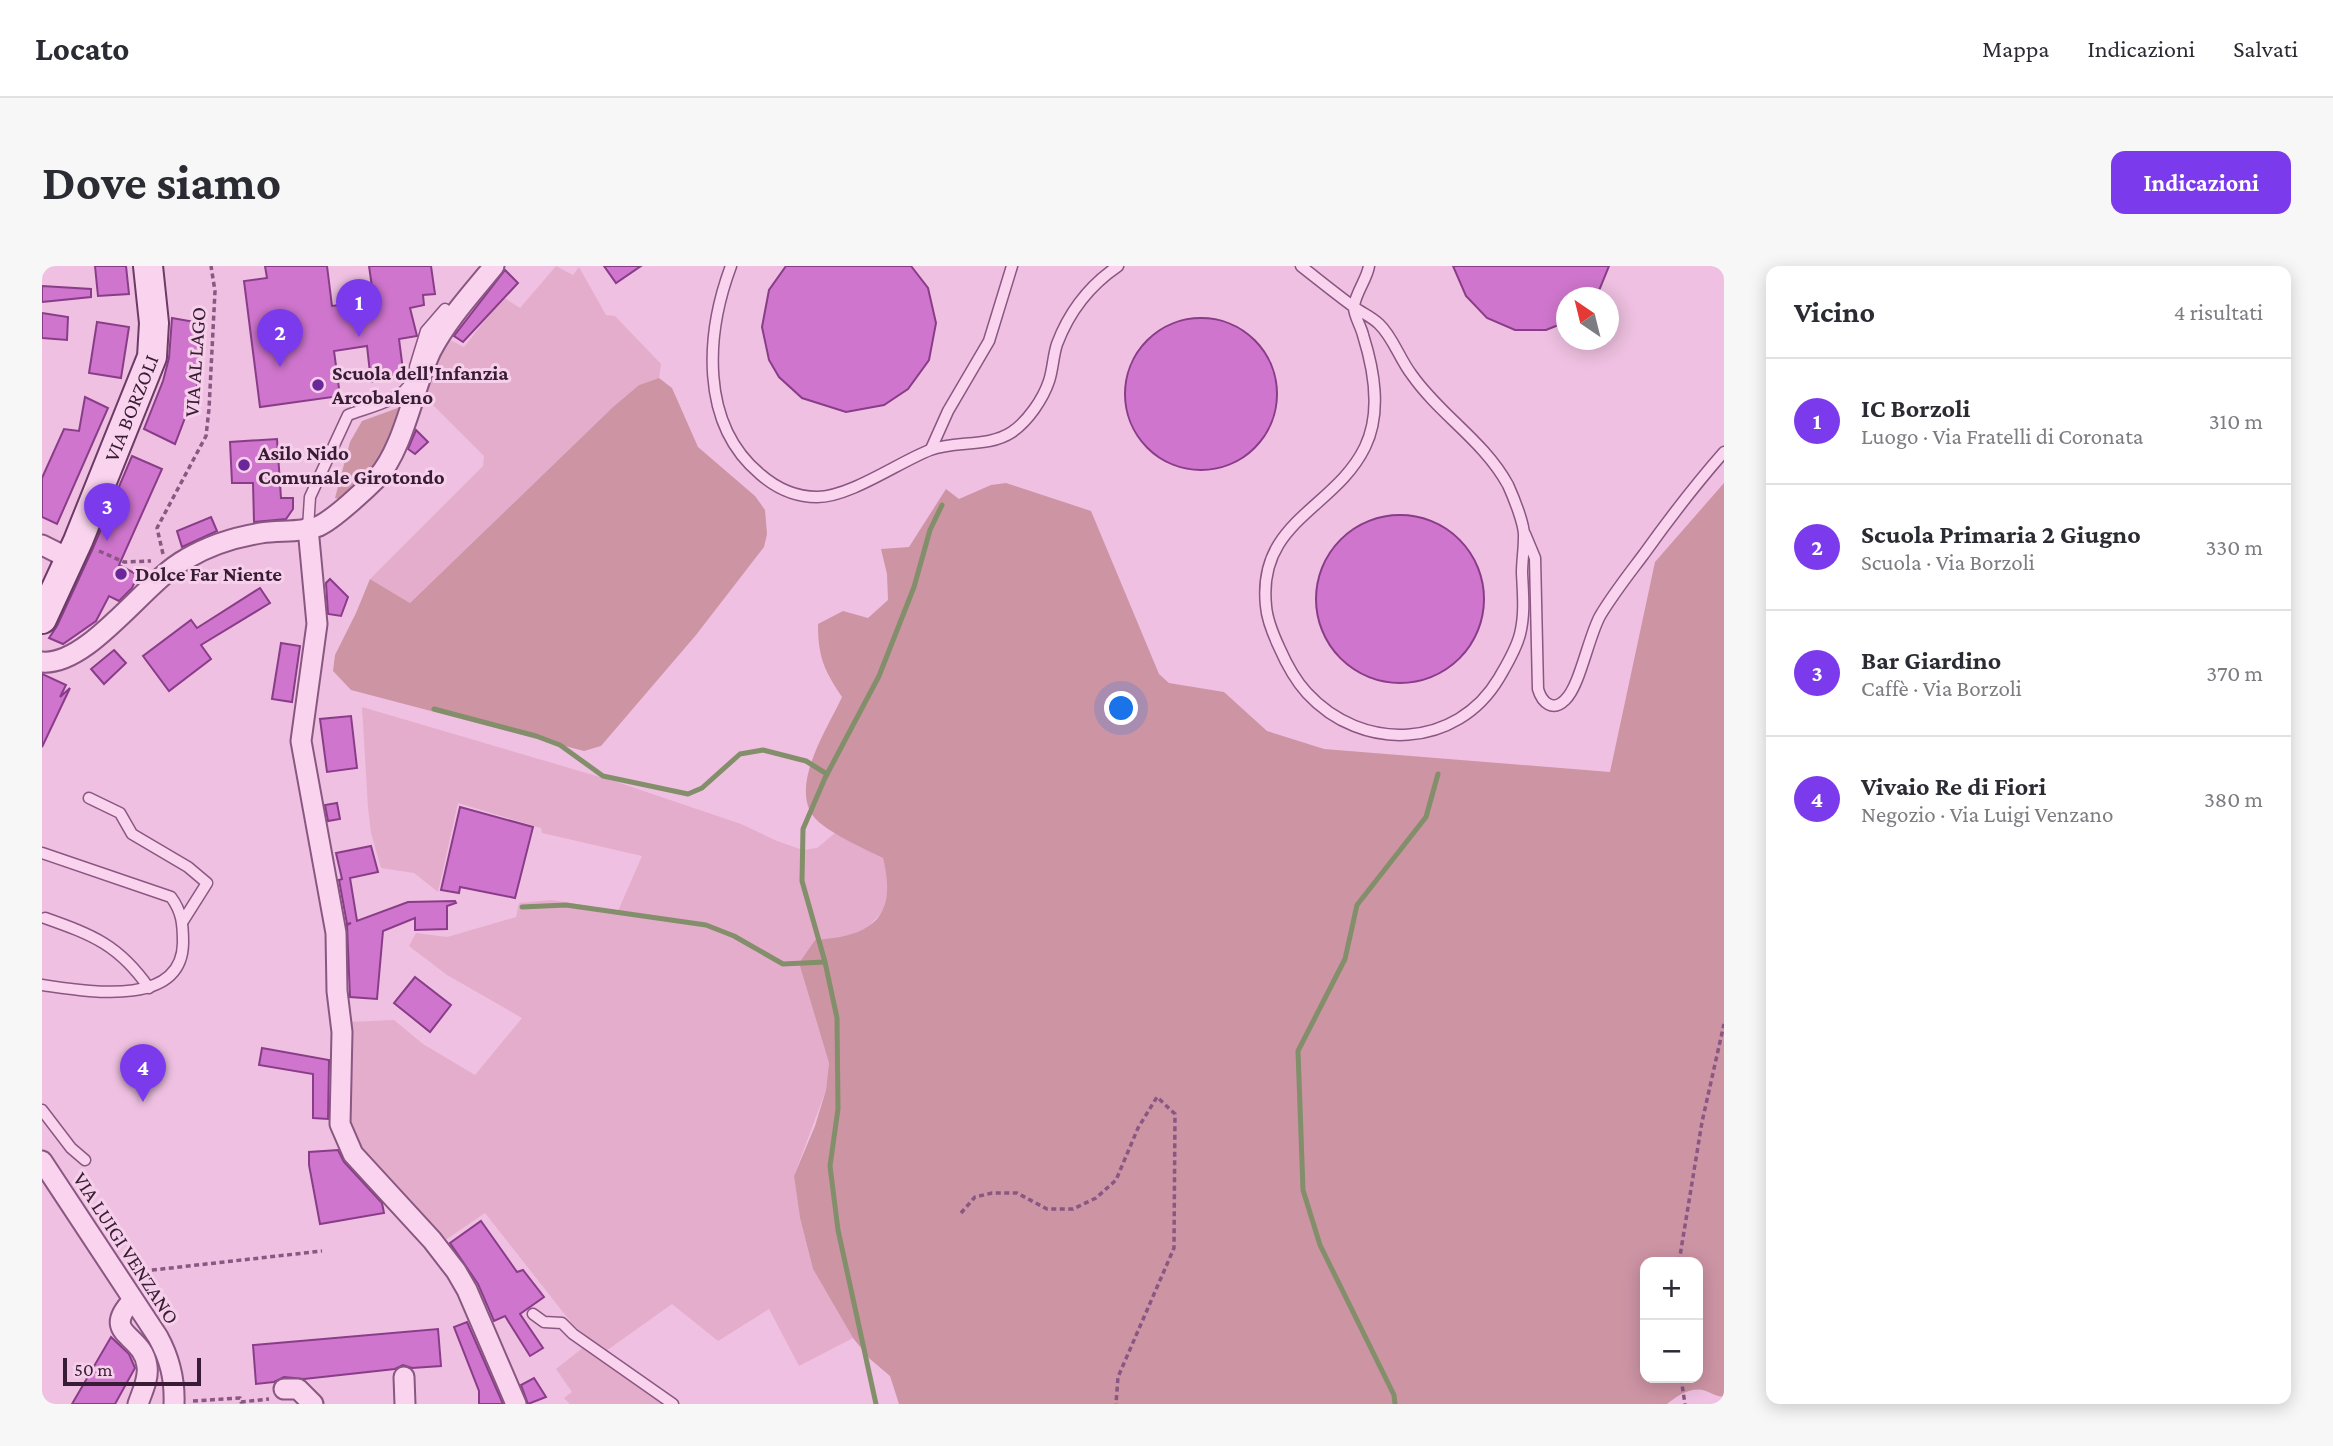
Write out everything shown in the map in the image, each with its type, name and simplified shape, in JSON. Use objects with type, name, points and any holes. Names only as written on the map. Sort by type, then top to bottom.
[{"type":"main road","name":"VIA BORZOLI","points":[[42,619],[74,550],[152,357],[154,323],[148,266]]},
{"type":"street","points":[[42,662],[66,658],[86,646],[168,567],[224,542],[262,533],[319,526],[378,477],[392,455],[430,352],[443,330],[494,266]]},
{"type":"street","points":[[308,528],[317,624],[301,741],[335,933],[342,1032],[340,1124],[353,1154],[432,1240],[456,1271],[467,1290],[516,1404]]},
{"type":"street","points":[[42,545],[74,550]]},
{"type":"street","name":"VIA LUIGI VENZANO","points":[[42,1161],[159,1337],[174,1378],[174,1400]]},
{"type":"street","points":[[134,1300],[120,1316],[119,1323],[124,1332],[139,1346],[146,1360],[148,1373],[138,1404]]},
{"type":"street","points":[[404,1377],[405,1404]]},
{"type":"street","points":[[284,1389],[298,1389],[311,1403]]},
{"type":"lane","points":[[731,266],[719,304],[712,369],[719,414],[739,451],[754,469],[788,492],[821,498],[870,480],[931,449],[1005,436],[1022,423],[1044,391],[1059,339],[1084,296],[1118,266]]},
{"type":"lane","points":[[931,449],[948,411],[989,341],[1012,266]]},
{"type":"lane","points":[[1301,266],[1380,325],[1413,377],[1495,466],[1508,487],[1535,558],[1538,690],[1549,705],[1558,705],[1569,696],[1594,628],[1610,600],[1691,490],[1724,452]]},
{"type":"lane","points":[[1369,266],[1354,307],[1368,352],[1376,395],[1373,428],[1365,449],[1346,475],[1290,527],[1273,552],[1267,582],[1266,606],[1273,633],[1289,670],[1322,706],[1339,719],[1378,732],[1413,736],[1461,719],[1474,710],[1496,683],[1520,636],[1523,619],[1521,555],[1525,534]]},
{"type":"lane","points":[[308,528],[310,497],[348,415],[397,397],[409,388],[426,331],[445,309]]},
{"type":"lane","points":[[89,798],[120,813],[132,834],[188,867],[207,883],[183,921]]},
{"type":"lane","points":[[42,853],[171,897],[183,921],[183,956],[166,981],[149,988],[107,991],[42,985]]},
{"type":"lane","points":[[45,918],[99,939],[133,966],[149,988]]},
{"type":"lane","points":[[42,1110],[71,1148],[85,1160]]},
{"type":"lane","points":[[533,1314],[544,1322],[562,1323],[573,1334],[673,1404]]},
{"type":"path","name":"VIA AL LAGO","points":[[168,567],[157,528],[206,436],[215,291],[211,266]]},
{"type":"path","points":[[74,550],[124,562],[150,561],[168,567]]},
{"type":"path","points":[[1680,1257],[1702,1122],[1724,1024]]},
{"type":"path","points":[[961,1213],[975,1197],[992,1193],[1017,1193],[1047,1209],[1073,1209],[1096,1198],[1116,1180],[1138,1128],[1157,1097],[1175,1114],[1174,1248],[1118,1377],[1116,1404]]},
{"type":"path","points":[[115,1274],[322,1251]]},
{"type":"path","points":[[1682,1383],[1685,1404]]},
{"type":"path","points":[[174,1400],[240,1398],[241,1402],[280,1398],[311,1403]]},
{"type":"shaded area","points":[[556,266],[573,275],[579,267],[606,315],[615,316],[661,364],[659,378],[639,385],[613,407],[410,603],[370,579],[483,466],[484,456],[420,392],[446,338],[464,347],[503,297],[520,308]]},
{"type":"shaded area","points":[[659,378],[672,388],[698,447],[755,496],[765,510],[767,534],[764,547],[696,635],[601,746],[584,751],[351,690],[333,671],[335,655],[370,579],[410,603],[613,407],[639,385]]},
{"type":"shaded area","points":[[406,405],[392,455],[351,501],[335,498],[350,442],[362,421]]},
{"type":"shaded area","points":[[1006,483],[1091,511],[1159,674],[1169,683],[1224,692],[1267,731],[1324,749],[1610,772],[1655,562],[1724,483],[1724,1397],[1696,1390],[1680,1395],[1667,1404],[899,1404],[890,1376],[870,1359],[853,1338],[813,1269],[800,1218],[794,1176],[815,1126],[826,1090],[829,1063],[799,963],[815,940],[852,934],[866,928],[876,920],[887,896],[883,858],[846,840],[820,823],[807,804],[806,789],[813,757],[842,697],[823,663],[818,624],[843,611],[868,618],[888,600],[887,574],[881,549],[909,547],[946,489],[959,499],[991,485]]},
{"type":"shaded area","points":[[362,707],[617,782],[741,824],[803,850],[817,848],[835,833],[883,858],[889,883],[885,909],[867,928],[843,938],[815,940],[799,963],[829,1063],[826,1090],[794,1176],[800,1218],[813,1269],[853,1338],[799,1366],[769,1309],[718,1341],[672,1304],[606,1351],[574,1326],[485,1213],[444,1241],[355,1148],[344,1123],[347,1022],[394,1020],[423,1044],[475,1075],[522,1018],[447,975],[409,946],[416,933],[447,937],[516,917],[519,903],[552,900],[618,911],[642,856],[542,833],[541,828],[458,803],[438,892],[414,873],[381,868],[371,833],[368,808]]},
{"type":"shaded area","points":[[584,1347],[667,1404],[570,1404],[564,1398],[572,1392],[556,1369]]},
{"type":"building","points":[[95,266],[126,266],[129,294],[98,296]]},
{"type":"building","points":[[265,266],[327,266],[332,306],[374,301],[369,266],[431,266],[435,294],[423,295],[424,305],[410,308],[417,336],[399,339],[404,378],[371,382],[367,346],[334,351],[340,396],[260,407],[244,281],[267,278]]},
{"type":"building","points":[[604,266],[641,266],[616,283]]},
{"type":"building","points":[[786,266],[911,266],[928,288],[936,323],[929,360],[908,389],[884,405],[846,412],[802,398],[779,377],[769,360],[762,327],[769,290]]},
{"type":"building","points":[[1453,266],[1609,266],[1600,287],[1556,287],[1556,326],[1546,330],[1515,330],[1487,318],[1466,296]]},
{"type":"building","points":[[505,270],[518,283],[463,342],[454,336]]},
{"type":"building","points":[[42,286],[91,289],[91,297],[42,302]]},
{"type":"building","points":[[42,313],[68,317],[67,340],[42,338]]},
{"type":"building","points":[[172,318],[195,322],[194,329],[205,331],[199,381],[175,444],[144,429],[169,358]]},
{"type":"building","points":[[1201,318],[1230,324],[1255,340],[1271,365],[1277,394],[1271,423],[1255,448],[1230,464],[1201,470],[1172,464],[1147,448],[1131,423],[1125,394],[1131,365],[1147,340],[1172,324]]},
{"type":"building","points":[[97,322],[129,327],[121,378],[89,373]]},
{"type":"building","points":[[85,397],[108,408],[57,524],[42,517],[42,478],[64,429],[79,431]]},
{"type":"building","points":[[416,430],[428,442],[415,454],[408,449]]},
{"type":"building","points":[[277,439],[281,498],[293,498],[293,509],[286,519],[254,522],[253,483],[232,483],[230,442]]},
{"type":"building","points":[[132,456],[162,469],[119,565],[138,575],[132,588],[119,601],[109,596],[96,621],[63,644],[49,638],[93,548]]},
{"type":"building","points":[[1400,515],[1432,522],[1447,529],[1459,540],[1470,552],[1477,567],[1484,599],[1477,631],[1470,646],[1459,658],[1447,669],[1432,676],[1400,683],[1368,676],[1353,669],[1341,658],[1330,646],[1323,631],[1316,599],[1323,567],[1330,552],[1341,540],[1353,529],[1368,522]]},
{"type":"building","points":[[211,517],[217,531],[182,547],[177,531]]},
{"type":"building","points":[[330,579],[348,597],[341,616],[328,614],[326,583]]},
{"type":"building","points":[[260,588],[270,603],[201,645],[211,659],[169,691],[143,656],[191,620],[197,628]]},
{"type":"building","points":[[281,643],[300,646],[292,702],[272,699]]},
{"type":"building","points":[[114,650],[126,663],[104,684],[91,669]]},
{"type":"building","points":[[42,674],[66,685],[60,697],[70,688],[42,747]]},
{"type":"building","points":[[351,716],[357,768],[327,772],[320,719]]},
{"type":"building","points":[[337,803],[340,819],[328,821],[325,805]]},
{"type":"building","points":[[460,807],[533,827],[515,898],[460,887],[459,893],[441,890]]},
{"type":"building","points":[[371,846],[378,872],[350,878],[357,921],[408,902],[456,903],[447,906],[447,929],[415,930],[415,918],[383,931],[377,999],[350,997],[347,925],[351,923],[347,924],[336,853]]},
{"type":"building","points":[[415,977],[451,1005],[430,1032],[394,1003]]},
{"type":"building","points":[[262,1048],[329,1060],[328,1119],[313,1118],[313,1074],[259,1065]]},
{"type":"building","points":[[338,1150],[344,1162],[382,1203],[384,1213],[320,1224],[309,1152]]},
{"type":"building","points":[[481,1221],[517,1272],[523,1270],[544,1297],[520,1314],[543,1348],[530,1356],[505,1316],[494,1321],[478,1284],[450,1243]]},
{"type":"building","points":[[467,1322],[503,1404],[479,1404],[479,1391],[454,1327]]},
{"type":"building","points":[[438,1329],[441,1366],[412,1368],[403,1365],[395,1369],[304,1379],[284,1377],[274,1382],[256,1384],[253,1345]]},
{"type":"building","points":[[111,1337],[129,1354],[135,1368],[115,1404],[72,1404]]},
{"type":"building","points":[[534,1378],[546,1397],[528,1404],[521,1385]]},
{"type":"waterway","points":[[876,1404],[838,1230],[830,1166],[838,1109],[837,1018],[825,962],[802,881],[803,829],[825,778],[879,676],[914,587],[930,530],[942,505]]},
{"type":"waterway","points":[[434,709],[560,745],[603,776],[688,794],[702,788],[740,754],[763,750],[806,761],[827,774]]},
{"type":"waterway","points":[[1395,1404],[1394,1395],[1320,1245],[1303,1190],[1298,1051],[1345,959],[1357,905],[1426,817],[1438,774]]},
{"type":"waterway","points":[[522,907],[566,905],[706,925],[734,936],[783,964],[825,962]]},
{"type":"place","name":"IC Borzoli","points":[[359,337]]},
{"type":"place","name":"Scuola Primaria 2 Giugno","points":[[280,367]]},
{"type":"place","name":"Scuola dell'Infanzia Arcobaleno","points":[[318,385]]},
{"type":"place","name":"Asilo Nido Comunale Girotondo","points":[[244,465]]},
{"type":"place","name":"Bar Giardino","points":[[107,541]]},
{"type":"place","name":"Dolce Far Niente","points":[[121,574]]},
{"type":"place","name":"Vivaio Re di Fiori","points":[[143,1102]]}]
